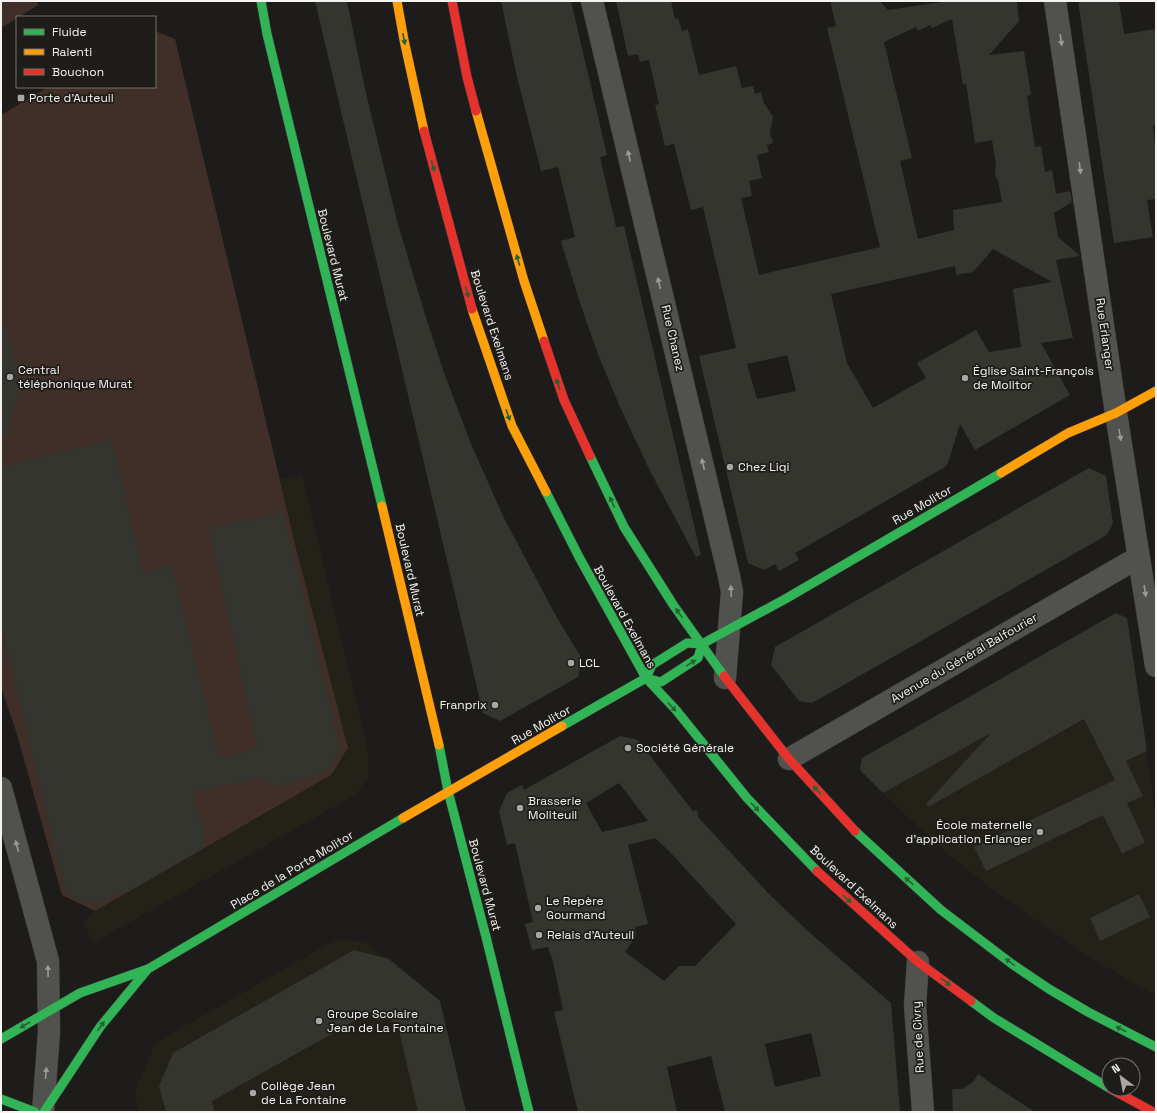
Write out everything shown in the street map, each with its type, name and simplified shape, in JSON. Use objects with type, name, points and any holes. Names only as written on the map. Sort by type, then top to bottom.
[{"type":"main road","name":"Boulevard Murat","points":[[260,1],[372,461],[437,737],[448,791],[529,1112]]},
{"type":"main road","name":"Boulevard Exelmans","points":[[397,1],[404,40],[428,147],[473,313],[512,426],[579,557],[646,678],[676,710],[747,798],[824,880],[918,962],[994,1018],[1101,1083]]},
{"type":"main road","points":[[452,1],[467,77],[524,281],[564,400],[624,527],[674,606],[735,692],[789,759],[861,838],[941,910],[1012,964],[1049,989],[1088,1012],[1156,1047]]},
{"type":"main road","name":"Boulevard Murat","points":[[255,14],[267,34]]},
{"type":"main road","name":"Rue Molitor","points":[[448,791],[646,678],[652,665],[687,643],[702,644],[787,598],[1068,433],[1116,413],[1156,391]]},
{"type":"main road","points":[[646,678],[661,682],[698,658],[702,644]]},
{"type":"main road","name":"Place de la Porte Molitor","points":[[1,1039],[80,993],[148,969],[448,791]]},
{"type":"main road","name":"Place de la Porte Molitor","points":[[43,1112],[80,1059],[100,1027],[148,969]]},
{"type":"main road","name":"Boulevard Exelmans","points":[[1126,1097],[1153,1112]]},
{"type":"main road","points":[[1,1099],[34,1112]]},
{"type":"street","name":"Rue Chanez","points":[[592,1],[729,576],[732,592],[725,678]]},
{"type":"street","name":"Rue Erlanger","points":[[1055,1],[1116,413],[1156,666]]},
{"type":"street","name":"Avenue du Général Balfourier","points":[[789,759],[1139,557]]},
{"type":"street","points":[[1,788],[48,961],[49,1032],[43,1112]]},
{"type":"street","name":"Rue de Civry","points":[[918,962],[915,1005],[923,1112]]},
{"type":"shaded area","points":[[1,1],[36,1],[38,5],[21,16],[16,16],[16,19],[1,28]]},
{"type":"shaded area","points":[[156,31],[175,39],[297,552],[348,748],[331,775],[95,911],[62,895],[16,731],[1,687],[1,115],[46,88],[156,88]]},
{"type":"shaded area","points":[[302,475],[369,755],[368,777],[357,794],[93,943],[83,921],[95,911],[297,552],[280,479]]},
{"type":"shaded area","name":"École maternelle d'application Erlanger","points":[[1135,674],[1156,816],[1156,996],[1091,958],[1001,896],[941,848],[883,793],[1001,726]]},
{"type":"shaded area","name":"Groupe Scolaire Jean de La Fontaine","points":[[333,941],[360,941],[368,944],[440,1001],[466,1112],[140,1112],[135,1095],[136,1088],[157,1042]]},
{"type":"building","points":[[315,1],[347,1],[365,89],[397,221],[443,370],[471,444],[504,518],[556,616],[582,659],[578,677],[500,721],[483,713]]},
{"type":"building","points":[[501,1],[571,1],[607,155],[600,157],[616,227],[624,226],[701,555],[696,557],[650,471],[620,407],[599,357],[580,303],[561,241],[575,237],[558,167],[541,171],[517,77]]},
{"type":"building","points":[[616,1],[671,1],[675,19],[678,18],[682,31],[688,29],[699,75],[736,66],[742,88],[753,86],[755,94],[761,92],[764,103],[773,117],[770,133],[773,143],[767,145],[769,152],[757,155],[762,178],[749,181],[752,196],[741,198],[759,275],[880,247],[827,28],[836,26],[830,1],[880,1],[888,10],[949,1],[1017,1],[1019,21],[989,55],[1024,51],[1031,95],[1027,96],[1035,147],[1041,146],[1045,172],[1052,170],[1056,194],[1070,191],[1072,202],[1054,213],[1058,237],[1080,256],[1056,260],[1073,338],[1041,343],[1070,395],[975,450],[960,424],[948,463],[945,467],[795,553],[799,560],[779,571],[775,564],[764,570],[748,563],[699,356],[736,348],[703,207],[691,210],[674,144],[665,146],[655,105],[659,104],[649,60],[640,62],[638,54],[628,56]],"holes":[[[952,19],[963,85],[966,83],[975,143],[992,140],[996,177],[998,180],[1002,202],[953,210],[954,230],[918,239],[900,161],[912,158],[884,42],[916,27],[918,31],[930,25],[932,28]],[[993,249],[1052,282],[1013,289],[1021,347],[989,352],[976,330],[917,363],[926,378],[873,408],[847,363],[831,294],[955,266],[956,275],[973,272]],[[787,355],[796,391],[757,399],[747,364]]]},
{"type":"building","points":[[1078,1],[1119,1],[1124,34],[1156,29],[1156,125],[1153,125],[1156,152],[1156,199],[1147,200],[1153,237],[1114,243]]},
{"type":"building","name":"Central téléphonique Murat","points":[[6,328],[19,372],[20,382],[19,392],[6,436],[1,435],[1,329]]},
{"type":"building","points":[[112,440],[144,574],[172,565],[219,758],[257,748],[209,529],[283,512],[339,745],[337,757],[330,768],[318,775],[275,786],[258,778],[193,793],[204,830],[203,848],[128,892],[97,902],[76,899],[66,893],[1,624],[1,467]]},
{"type":"building","points":[[1089,468],[1106,476],[1113,523],[1107,535],[812,703],[799,701],[771,665],[775,647]]},
{"type":"building","points":[[1116,613],[1127,618],[1147,751],[1126,761],[1143,796],[1127,803],[1145,842],[1122,854],[1103,815],[986,871],[974,847],[1115,780],[1084,719],[928,807],[926,804],[991,733],[883,793],[860,770],[862,758]]},
{"type":"building","points":[[620,736],[638,740],[693,811],[697,810],[698,817],[768,893],[810,933],[891,1003],[900,1112],[725,1112],[711,1056],[667,1067],[677,1112],[578,1112],[554,1012],[563,1010],[553,962],[548,947],[532,950],[525,924],[533,922],[515,843],[507,845],[499,811],[507,793],[522,785],[524,790]],"holes":[[[619,783],[648,821],[602,832],[586,803]],[[655,838],[670,852],[736,924],[695,966],[679,966],[664,981],[625,952],[636,936],[635,927],[648,924],[628,845]],[[811,1033],[821,1076],[775,1087],[765,1044]]]},
{"type":"building","points":[[1139,894],[1150,917],[1100,941],[1090,918]]},
{"type":"building","points":[[354,950],[389,959],[440,1001],[466,1112],[418,1112],[398,1026],[376,1009],[212,1101],[215,1112],[166,1112],[159,1086],[173,1053]]},
{"type":"building","points":[[978,1074],[1035,1112],[953,1112],[952,1089],[962,1089],[973,1082]]},
{"type":"traffic: fast","points":[[261,1],[267,34],[382,506]]},
{"type":"traffic: fast","points":[[590,456],[624,527],[674,606],[724,676]]},
{"type":"traffic: fast","points":[[562,726],[646,678],[652,665],[687,643],[702,644],[787,598],[1001,473]]},
{"type":"traffic: fast","points":[[546,492],[579,557],[646,678],[676,710],[747,798],[817,871]]},
{"type":"traffic: fast","points":[[646,678],[661,682],[698,658],[702,644]]},
{"type":"traffic: fast","points":[[439,745],[448,791],[529,1112]]},
{"type":"traffic: fast","points":[[1,1039],[80,993],[148,969],[403,818]]},
{"type":"traffic: fast","points":[[855,831],[941,910],[1012,964],[1049,989],[1088,1012],[1156,1047]]},
{"type":"traffic: fast","points":[[44,1112],[100,1027],[147,970]]},
{"type":"traffic: fast","points":[[971,1001],[994,1018],[1101,1083]]},
{"type":"traffic: fast","points":[[1,1099],[35,1112]]},
{"type":"traffic: slow","points":[[397,1],[424,131]]},
{"type":"traffic: slow","points":[[476,111],[524,281],[544,341]]},
{"type":"traffic: slow","points":[[472,309],[512,426],[546,492]]},
{"type":"traffic: slow","points":[[1001,473],[1068,433],[1116,413],[1156,391]]},
{"type":"traffic: slow","points":[[382,506],[439,745]]},
{"type":"traffic: slow","points":[[403,818],[562,726]]},
{"type":"traffic: jam","points":[[452,1],[467,77],[476,111]]},
{"type":"traffic: jam","points":[[424,131],[472,309]]},
{"type":"traffic: jam","points":[[544,341],[564,400],[590,456]]},
{"type":"traffic: jam","points":[[724,676],[789,759],[855,831]]},
{"type":"traffic: jam","points":[[817,871],[918,962],[971,1001]]},
{"type":"traffic: jam","points":[[1126,1097],[1153,1112]]},
{"type":"place","name":"Porte d'Auteuil","points":[[21,98]]},
{"type":"place","name":"Central téléphonique Murat","points":[[10,377]]},
{"type":"place","name":"Église Saint-François de Molitor","points":[[965,378]]},
{"type":"place","name":"Chez Liqi","points":[[730,467]]},
{"type":"place","name":"LCL","points":[[571,663]]},
{"type":"place","name":"Franprix","points":[[495,705]]},
{"type":"place","name":"Société Générale","points":[[628,748]]},
{"type":"place","name":"Brasserie Moliteuil","points":[[520,808]]},
{"type":"place","name":"École maternelle d'application Erlanger","points":[[1040,832]]},
{"type":"place","name":"Le Repère Gourmand","points":[[538,908]]},
{"type":"place","name":"Relais d'Auteuil","points":[[539,935]]},
{"type":"place","name":"Groupe Scolaire Jean de La Fontaine","points":[[319,1021]]},
{"type":"place","name":"Collège Jean de La Fontaine","points":[[253,1093]]}]
